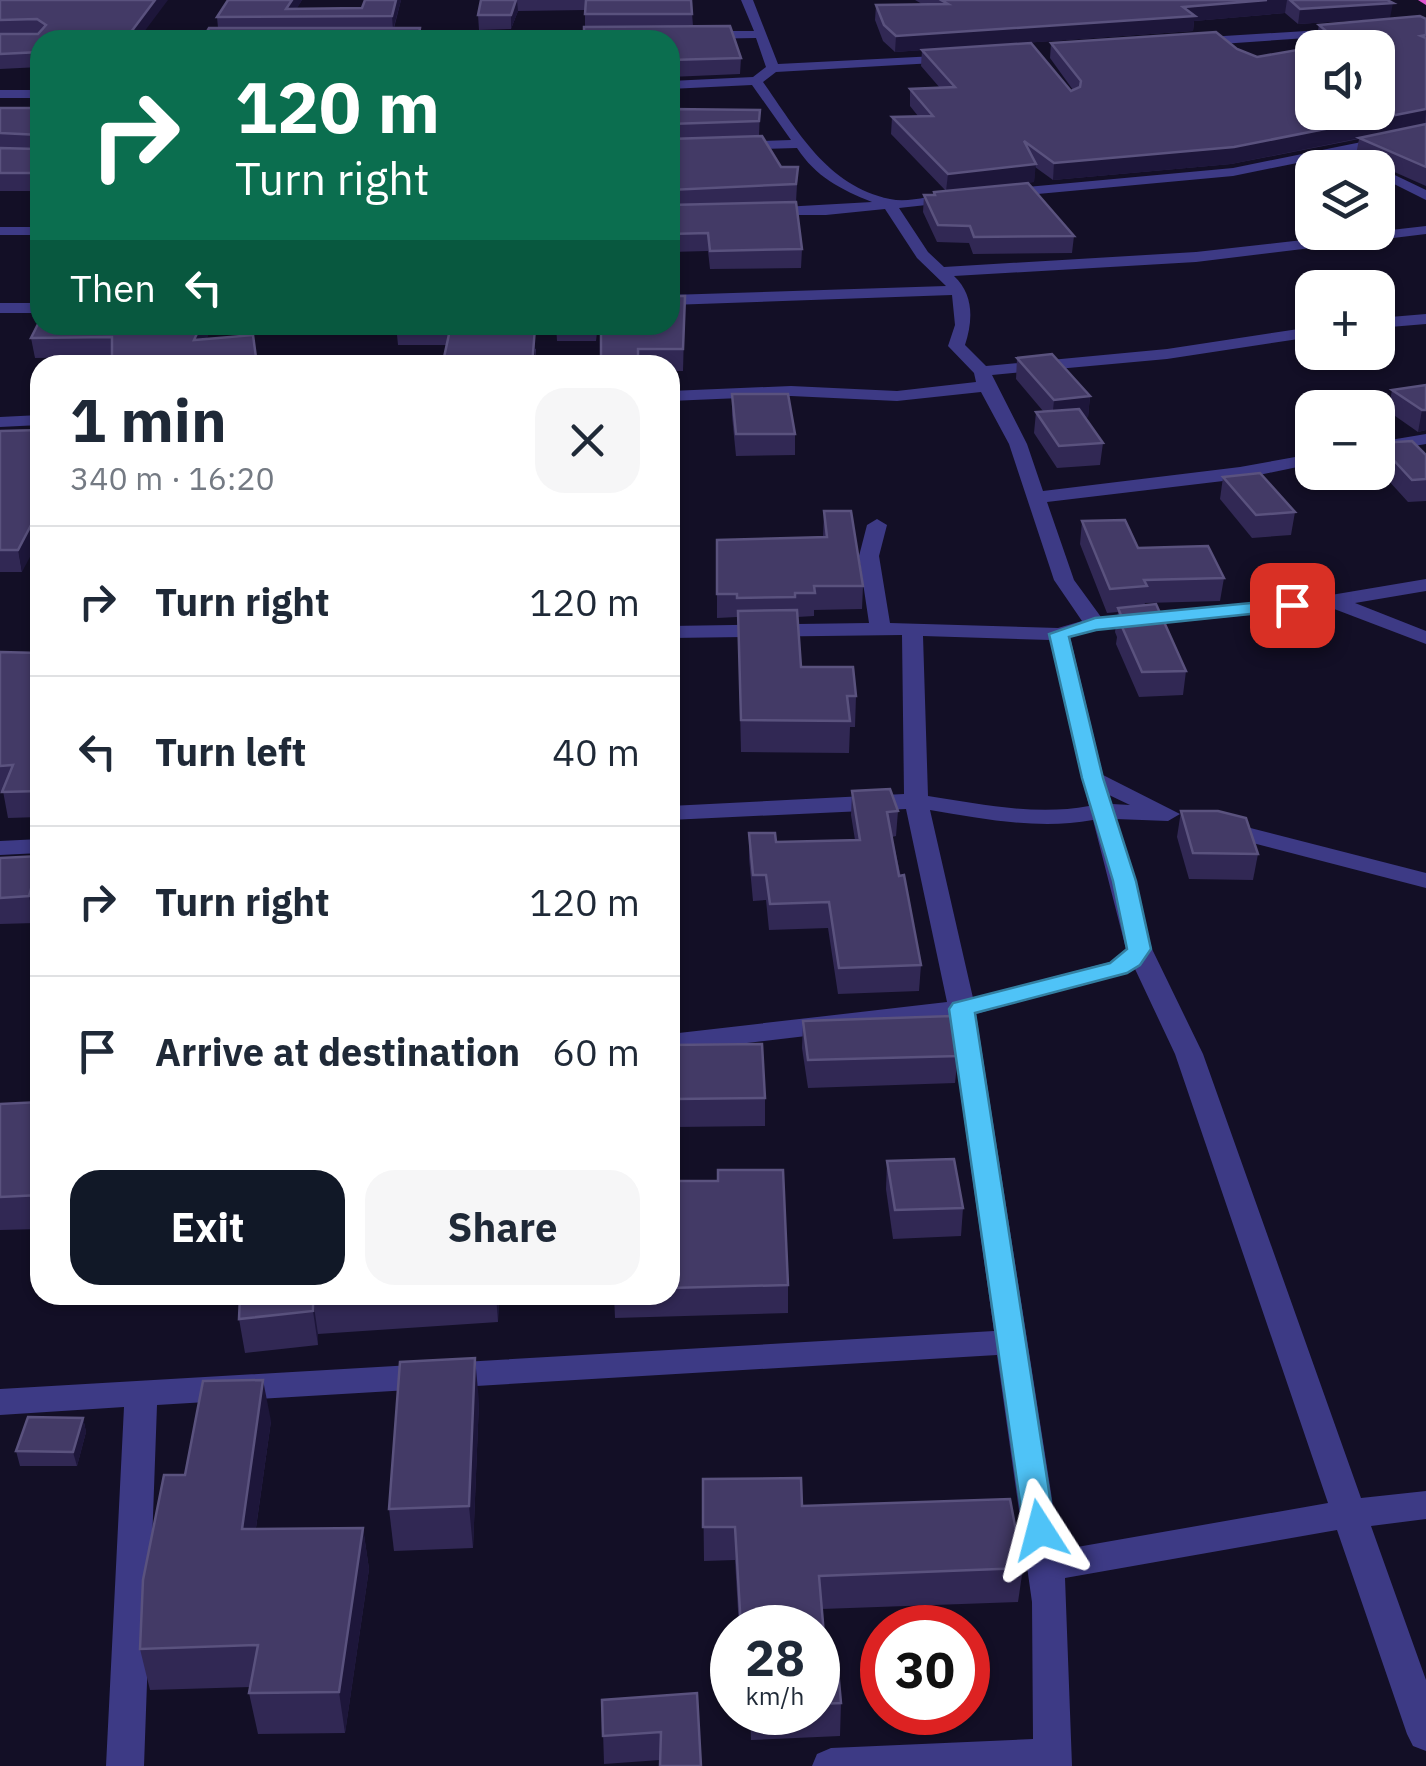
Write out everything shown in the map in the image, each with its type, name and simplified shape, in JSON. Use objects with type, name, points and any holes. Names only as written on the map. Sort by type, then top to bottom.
[{"type":"street","points":[[747,0],[772,68]]},
{"type":"street","points":[[710,36],[731,30],[739,22]]},
{"type":"street","points":[[680,35],[761,34]]},
{"type":"street","points":[[1172,43],[1295,35]]},
{"type":"street","points":[[1275,36],[1288,49]]},
{"type":"street","points":[[680,85],[756,81],[772,68],[960,57]]},
{"type":"street","points":[[756,81],[816,166],[844,186],[890,204],[922,255],[960,290],[963,326],[956,346],[984,378],[1018,444],[1064,580],[1095,624]]},
{"type":"street","points":[[0,94],[30,94]]},
{"type":"street","points":[[1344,150],[1426,133]]},
{"type":"street","points":[[680,148],[799,144]]},
{"type":"street","points":[[988,195],[1233,172],[1295,160]]},
{"type":"street","points":[[1395,180],[1426,196]]},
{"type":"street","points":[[748,213],[826,211],[968,196]]},
{"type":"street","points":[[941,272],[1196,257],[1426,230]]},
{"type":"street","points":[[0,231],[30,231]]},
{"type":"street","points":[[680,300],[960,290]]},
{"type":"street","points":[[0,308],[30,308]]},
{"type":"street","points":[[1395,322],[1426,319]]},
{"type":"street","points":[[680,396],[790,391],[897,396],[984,378],[1295,335]]},
{"type":"street","points":[[0,422],[30,420]]},
{"type":"street","points":[[1395,444],[1426,439]]},
{"type":"street","points":[[1036,498],[1295,463]]},
{"type":"street","points":[[877,525],[869,556],[880,629]]},
{"type":"street","points":[[680,632],[912,628],[1059,634],[1095,624],[1331,601],[1426,585]]},
{"type":"street","points":[[1331,601],[1426,638]]},
{"type":"street","points":[[831,1766],[1052,1761],[1050,1602],[962,1009],[916,802],[912,628]]},
{"type":"street","points":[[1059,634],[1092,778],[1124,881],[1139,949],[1189,1054],[1426,1734]]},
{"type":"street","points":[[1092,778],[1187,819],[1426,881]]},
{"type":"street","points":[[680,813],[916,802],[1000,814],[1064,818],[1102,811],[1187,819]]},
{"type":"street","points":[[0,848],[30,846]]},
{"type":"street","points":[[680,1042],[962,1009],[1119,968],[1132,960],[1139,949]]},
{"type":"street","points":[[0,1402],[1011,1342]]},
{"type":"street","points":[[125,1766],[141,1393]]},
{"type":"street","points":[[1045,1567],[1349,1514],[1426,1506]]},
{"type":"building","points":[[0,0],[155,0],[132,30],[42,30],[46,25],[37,19],[0,20]]},
{"type":"building","points":[[228,0],[292,0],[286,9],[362,8],[365,0],[396,0],[392,16],[217,17]]},
{"type":"building","points":[[481,0],[516,0],[511,15],[478,15]]},
{"type":"building","points":[[586,0],[691,0],[692,14],[585,14]]},
{"type":"building","points":[[941,0],[1267,0],[1183,7],[1195,16],[896,36],[884,25],[876,5],[948,4]]},
{"type":"building","points":[[1290,0],[1387,0],[1393,3],[1300,9]]},
{"type":"building","points":[[1420,16],[1426,19],[1426,35],[1421,36],[1426,38],[1426,109],[1395,115],[1395,30],[1325,30],[1319,25]]},
{"type":"building","points":[[730,26],[741,58],[680,60],[680,30],[584,27]]},
{"type":"building","points":[[209,28],[420,28],[420,30]]},
{"type":"building","points":[[1216,32],[1237,49],[1257,57],[1295,50],[1295,130],[1320,130],[1234,147],[1054,163],[1024,141],[1036,164],[948,174],[892,117],[933,116],[910,89],[955,87],[922,50],[1031,43],[1071,91],[1080,87],[1081,81],[1051,43]]},
{"type":"building","points":[[0,34],[30,34],[30,52],[0,54]]},
{"type":"building","points":[[0,108],[30,108],[30,134],[0,133]]},
{"type":"building","points":[[680,109],[760,110],[759,121],[680,124]]},
{"type":"building","points":[[1426,124],[1426,167],[1395,154],[1395,150],[1359,138]]},
{"type":"building","points":[[762,136],[781,167],[798,167],[796,184],[680,190],[680,139]]},
{"type":"building","points":[[0,148],[30,149],[30,173],[0,173]]},
{"type":"building","points":[[1028,183],[1074,236],[974,237],[970,226],[938,225],[924,195],[935,195],[934,192]]},
{"type":"building","points":[[796,202],[802,249],[710,251],[708,233],[680,234],[680,205]]},
{"type":"building","points":[[680,296],[685,296],[683,349],[638,349],[638,355],[601,355],[601,335],[680,335]]},
{"type":"building","points":[[196,335],[194,340],[253,335],[256,355],[112,355],[112,337],[31,338]]},
{"type":"building","points":[[449,335],[534,335],[533,355],[445,355]]},
{"type":"building","points":[[1052,354],[1090,396],[1054,400],[1017,358]]},
{"type":"building","points":[[1426,385],[1426,410],[1422,410],[1392,390]]},
{"type":"building","points":[[732,394],[788,394],[795,434],[736,434]]},
{"type":"building","points":[[1079,409],[1103,443],[1059,446],[1036,412]]},
{"type":"building","points":[[30,430],[30,527],[18,550],[0,550],[0,431]]},
{"type":"building","points":[[1412,441],[1426,455],[1426,479],[1412,480],[1395,462],[1395,442]]},
{"type":"building","points":[[1260,473],[1295,512],[1256,515],[1223,477]]},
{"type":"building","points":[[824,511],[851,511],[863,586],[814,586],[815,593],[795,593],[795,597],[737,598],[737,594],[717,594],[717,540],[827,537]]},
{"type":"building","points":[[1125,520],[1138,548],[1208,546],[1224,578],[1144,580],[1147,586],[1110,589],[1082,521]]},
{"type":"building","points":[[1156,604],[1186,671],[1142,672],[1119,620],[1123,620],[1118,608]]},
{"type":"building","points":[[797,610],[801,667],[853,667],[856,696],[847,696],[850,721],[741,720],[738,611]]},
{"type":"building","points":[[0,652],[30,653],[30,791],[2,792],[13,765],[0,766]]},
{"type":"building","points":[[890,789],[898,811],[887,812],[921,965],[839,968],[829,902],[770,904],[766,875],[753,875],[749,833],[775,833],[776,842],[860,840],[852,791]]},
{"type":"building","points":[[1181,811],[1218,811],[1246,818],[1258,854],[1193,853]]},
{"type":"building","points":[[30,856],[29,896],[0,898],[0,858]]},
{"type":"building","points":[[952,1016],[958,1056],[808,1060],[803,1021]]},
{"type":"building","points":[[762,1044],[765,1098],[680,1099],[680,1045]]},
{"type":"building","points":[[30,1102],[30,1196],[0,1197],[0,1104]]},
{"type":"building","points":[[954,1159],[963,1208],[895,1210],[887,1161]]},
{"type":"building","points":[[718,1170],[783,1170],[788,1285],[680,1288],[680,1181],[718,1181]]},
{"type":"building","points":[[240,1305],[313,1305],[313,1311],[239,1319]]},
{"type":"building","points":[[475,1358],[469,1506],[389,1509],[400,1362]]},
{"type":"building","points":[[263,1380],[242,1529],[363,1528],[339,1692],[249,1693],[258,1645],[140,1649],[143,1580],[164,1475],[185,1475],[203,1381]]},
{"type":"building","points":[[28,1417],[83,1418],[73,1452],[16,1451]]},
{"type":"building","points":[[801,1478],[802,1506],[1010,1499],[1023,1568],[819,1576],[821,1605],[740,1605],[735,1527],[703,1527],[703,1479]]},
{"type":"building","points":[[697,1693],[701,1766],[660,1766],[661,1732],[603,1736],[602,1700]]},
{"type":"route","points":[[1040,1530],[962,1009],[1119,968],[1132,960],[1139,949],[1124,881],[1092,778],[1059,634],[1095,624],[1292,605]]}]
